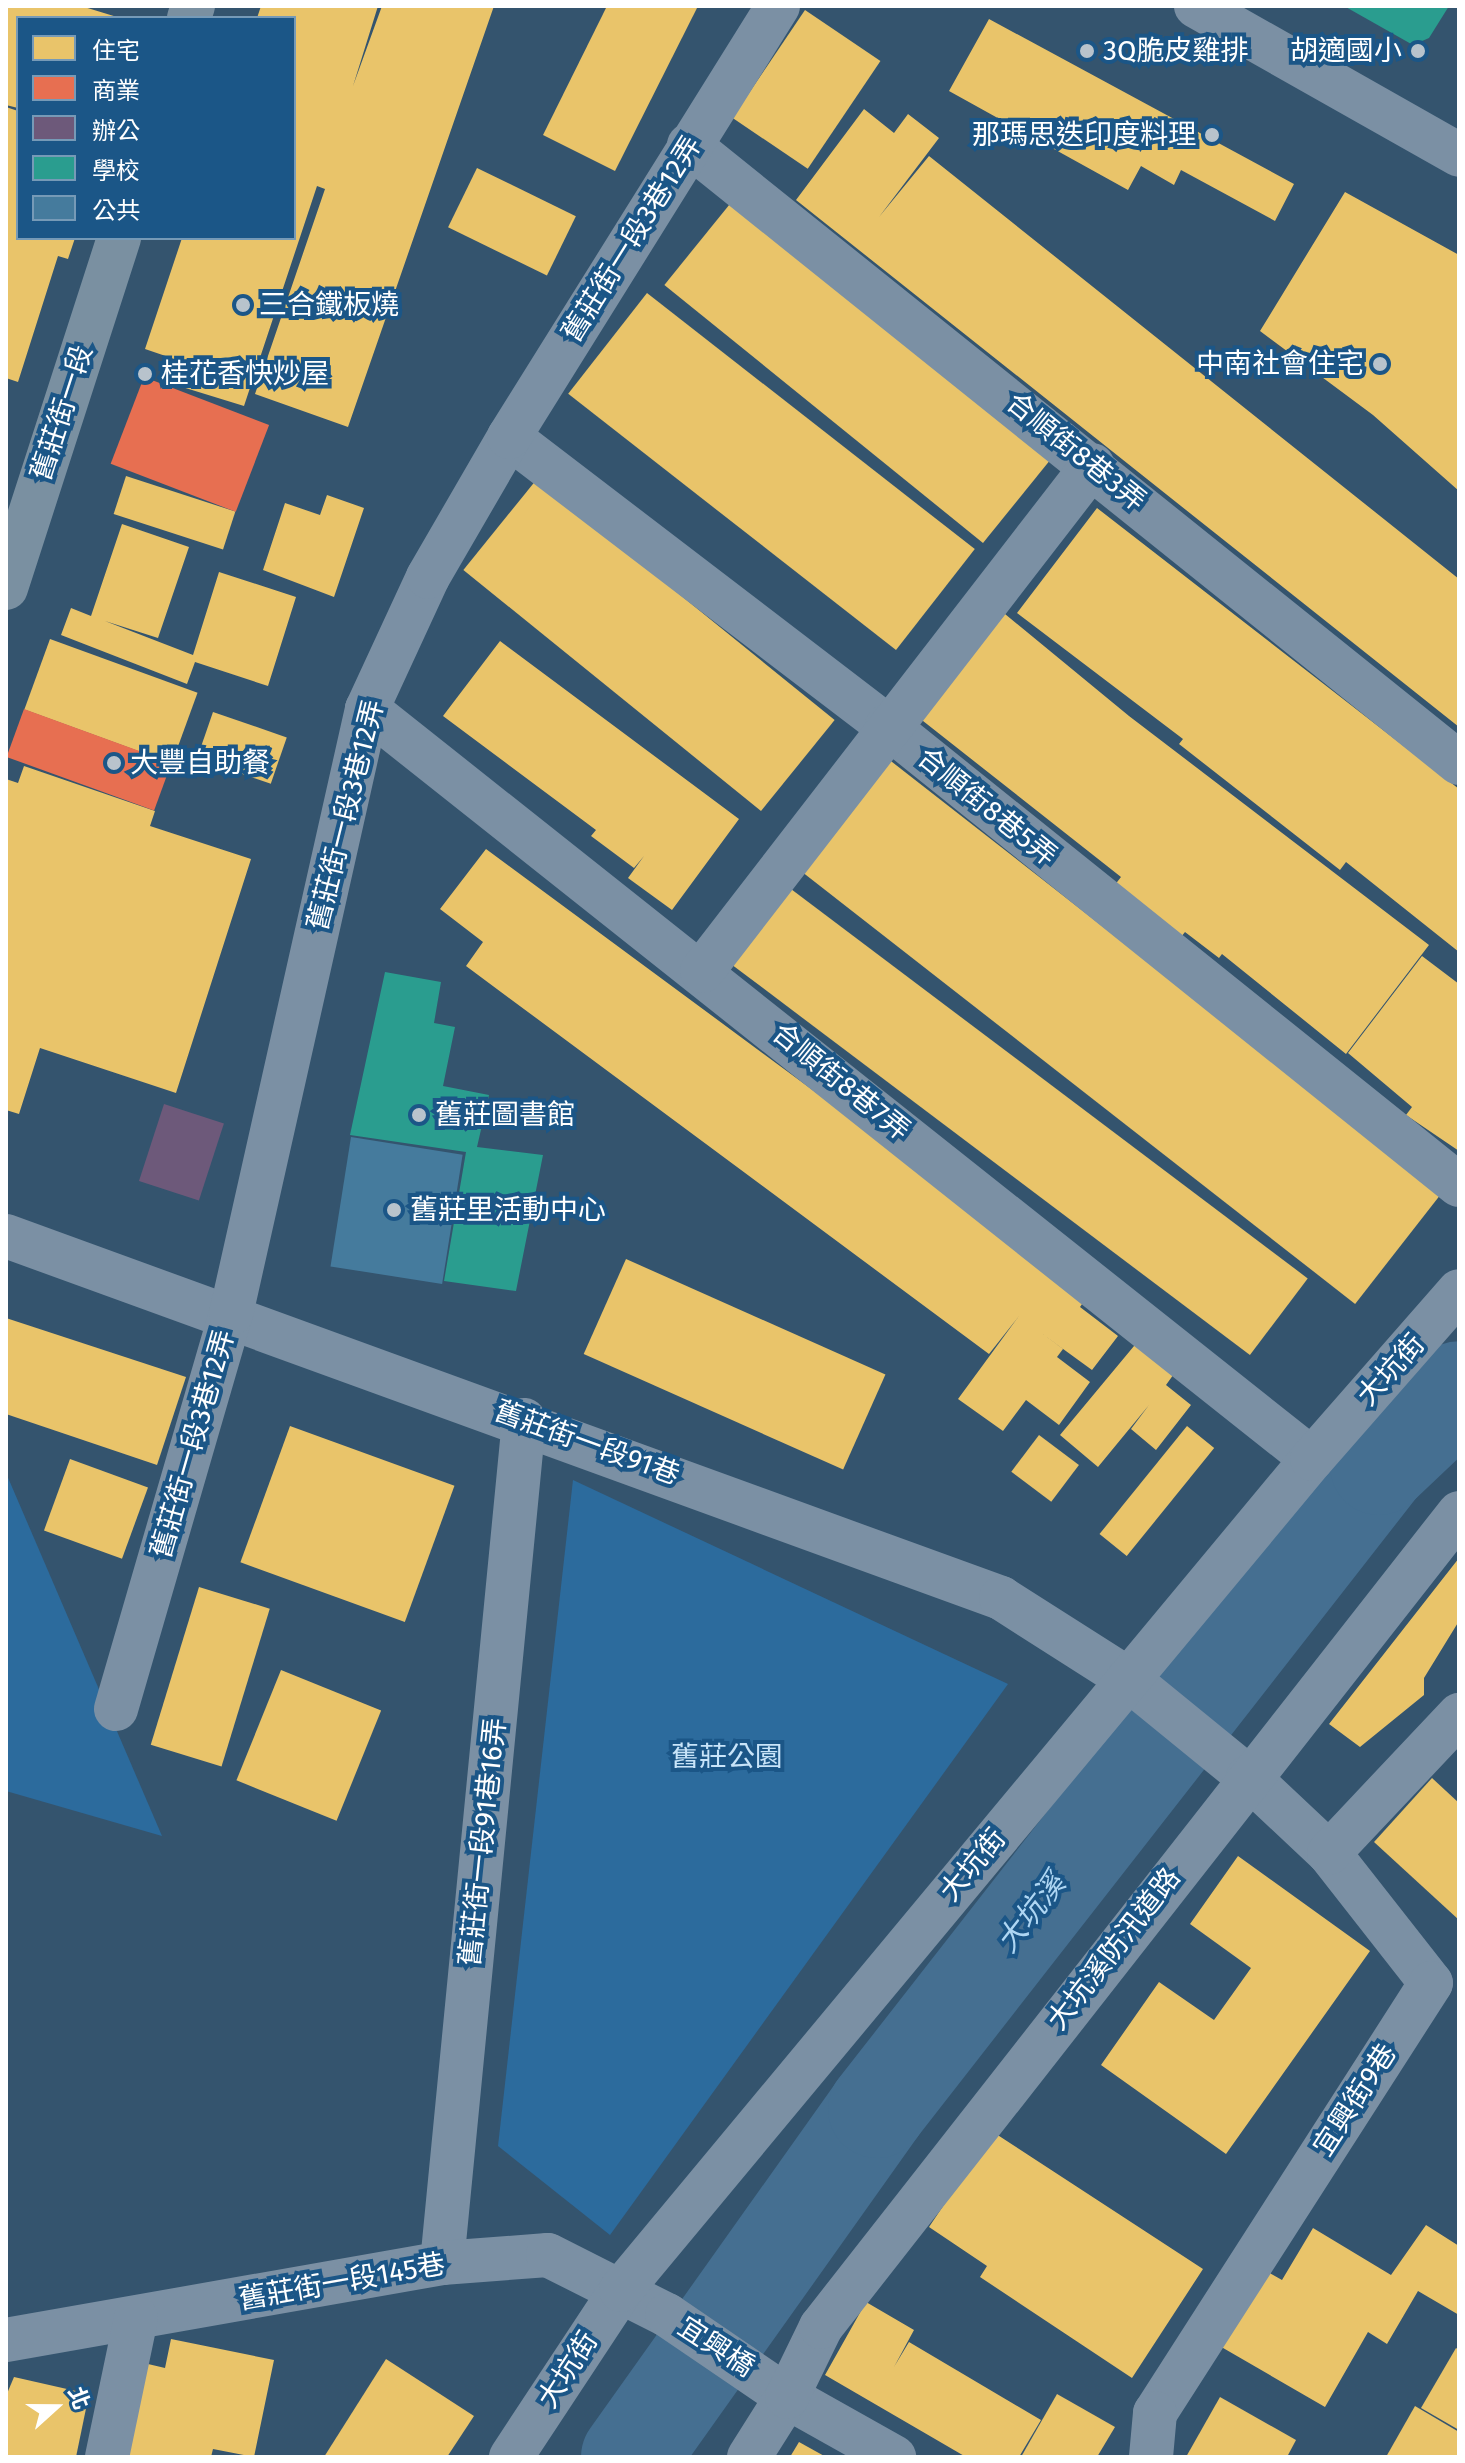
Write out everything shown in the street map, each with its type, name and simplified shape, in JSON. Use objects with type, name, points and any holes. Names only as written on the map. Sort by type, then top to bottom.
[{"type":"main road","name":"舊莊街一段","points":[[6,588],[118,240]]},
{"type":"street","name":"舊莊街一段3巷12弄","points":[[116,1709],[231,1314],[367,709],[428,577],[509,437],[778,6]]},
{"type":"street","points":[[1196,6],[1458,153]]},
{"type":"street","name":"合順街8巷3弄","points":[[689,145],[1093,465],[1459,763]]},
{"type":"street","name":"合順街8巷5弄","points":[[509,437],[887,726],[1459,1185]]},
{"type":"street","points":[[702,971],[887,726],[1093,465]]},
{"type":"street","name":"合順街8巷7弄","points":[[367,709],[702,971],[1312,1459]]},
{"type":"street","name":"舊莊街一段91巷","points":[[6,1236],[524,1420],[1001,1598],[1136,1687],[1248,1777]]},
{"type":"street","name":"大坑街","points":[[511,2457],[621,2290],[1136,1687],[1312,1459],[1456,1310]]},
{"type":"street","name":"舊莊街一段91巷16弄","points":[[442,2263],[524,1420]]},
{"type":"street","name":"大坑溪防汛道路","points":[[749,2457],[776,2388],[821,2327],[1248,1777],[1459,1513]]},
{"type":"street","points":[[1329,1853],[1459,1715]]},
{"type":"street","name":"宜興街9巷","points":[[1151,2457],[1155,2413],[1431,1983],[1329,1853],[1248,1777]]},
{"type":"street","name":"舊莊街一段145巷","points":[[6,2340],[442,2263],[548,2255],[667,2315]]},
{"type":"street","name":"宜興橋","points":[[667,2315],[776,2388],[894,2457]]},
{"type":"street","points":[[107,2457],[136,2318]]},
{"type":"green space","points":[[6,1473],[162,1836],[6,1791]]},
{"type":"green space","name":"舊莊公園","points":[[573,1480],[1008,1684],[610,2235],[498,2146]]},
{"type":"building: 住宅","points":[[6,6],[81,6],[114,16],[16,16],[16,108],[6,105]]},
{"type":"building: 住宅","points":[[261,6],[378,6],[353,86],[382,6],[494,6],[348,427],[255,394],[325,189],[317,186],[244,406],[166,382],[172,362],[233,379],[145,349],[181,240],[296,240],[296,16],[258,16]]},
{"type":"building: 住宅","points":[[607,6],[698,6],[615,171],[543,135]]},
{"type":"building: 住宅","points":[[805,10],[880,61],[808,169],[732,118]]},
{"type":"building: 住宅","points":[[989,19],[1294,184],[1275,221],[1181,170],[1174,185],[1141,166],[1128,190],[949,91]]},
{"type":"building: 住宅","points":[[6,107],[16,110],[16,240],[74,240],[68,259],[58,256],[18,382],[6,378]]},
{"type":"building: 住宅","points":[[864,109],[894,133],[908,114],[939,138],[879,217],[929,156],[1459,579],[1459,727],[796,200]]},
{"type":"building: 住宅","points":[[477,168],[576,216],[547,276],[448,227]]},
{"type":"building: 住宅","name":"中南社會住宅","points":[[1345,192],[1459,255],[1459,491],[1373,415],[1260,331]]},
{"type":"building: 住宅","points":[[738,194],[1057,452],[983,543],[664,285]]},
{"type":"building: 住宅","points":[[647,293],[975,549],[896,650],[568,394]]},
{"type":"building: 住宅","points":[[126,476],[235,512],[223,550],[114,514]]},
{"type":"building: 住宅","points":[[537,479],[835,720],[761,811],[463,570]]},
{"type":"building: 住宅","points":[[327,495],[364,508],[334,597],[263,570],[285,503],[320,515]]},
{"type":"building: 住宅","points":[[1097,508],[1459,789],[1459,952],[1346,862],[1340,870],[1179,744],[1183,739],[1017,613]]},
{"type":"building: 住宅","points":[[122,524],[189,547],[158,638],[105,621],[193,655],[219,572],[296,597],[268,686],[195,662],[187,684],[61,635],[71,608],[91,616]]},
{"type":"building: 住宅","points":[[1005,614],[1129,716],[1429,945],[1346,1054],[1222,954],[1219,958],[1185,932],[1181,937],[1114,886],[1121,877],[918,717]]},
{"type":"building: 住宅","points":[[50,639],[198,693],[172,763],[24,709]]},
{"type":"building: 住宅","points":[[500,641],[739,819],[672,910],[628,878],[644,856],[634,868],[591,836],[596,830],[443,716]]},
{"type":"building: 住宅","points":[[213,712],[287,737],[271,784],[197,758]]},
{"type":"building: 住宅","points":[[887,758],[1443,1192],[1355,1304],[800,870]]},
{"type":"building: 住宅","points":[[24,766],[155,811],[150,826],[251,859],[176,1093],[40,1048],[19,1114],[6,1110],[6,779],[18,783]]},
{"type":"building: 住宅","points":[[486,849],[1089,1294],[1080,1307],[1118,1336],[1092,1370],[1037,1330],[1063,1349],[1057,1357],[1090,1382],[1059,1425],[1026,1400],[1003,1431],[958,1399],[1019,1316],[989,1354],[466,966],[483,942],[440,909]]},
{"type":"building: 住宅","points":[[787,886],[1308,1278],[1250,1355],[729,963]]},
{"type":"building: 住宅","points":[[1422,956],[1459,984],[1459,1151],[1406,1115],[1412,1107],[1348,1053]]},
{"type":"building: 住宅","points":[[626,1259],[885,1375],[843,1470],[584,1354]]},
{"type":"building: 住宅","points":[[6,1318],[186,1377],[157,1465],[6,1414]]},
{"type":"building: 住宅","points":[[1139,1340],[1176,1371],[1166,1385],[1191,1405],[1156,1450],[1131,1429],[1149,1405],[1098,1467],[1060,1435]]},
{"type":"building: 住宅","points":[[290,1426],[454,1486],[405,1622],[240,1562]]},
{"type":"building: 住宅","points":[[1187,1426],[1214,1448],[1127,1556],[1100,1534]]},
{"type":"building: 住宅","points":[[1039,1435],[1079,1465],[1051,1502],[1011,1472]]},
{"type":"building: 住宅","points":[[70,1459],[148,1487],[122,1559],[44,1530]]},
{"type":"building: 住宅","points":[[1459,1558],[1459,1621],[1424,1678],[1424,1695],[1360,1747],[1329,1724]]},
{"type":"building: 住宅","points":[[199,1587],[270,1609],[222,1766],[151,1745]]},
{"type":"building: 住宅","points":[[281,1670],[381,1710],[337,1821],[236,1780]]},
{"type":"building: 住宅","points":[[1432,1778],[1459,1803],[1459,1920],[1374,1842]]},
{"type":"building: 住宅","points":[[1238,1856],[1370,1951],[1226,2154],[1101,2065],[1159,1982],[1214,2020],[1251,1968],[1190,1924]]},
{"type":"building: 住宅","points":[[993,2132],[1203,2269],[1132,2378],[980,2277],[987,2266],[929,2227]]},
{"type":"building: 住宅","points":[[1426,2225],[1459,2246],[1459,2315],[1418,2291],[1387,2344],[1368,2332],[1325,2407],[1211,2341],[1259,2267],[1282,2280],[1313,2228],[1391,2275]]},
{"type":"building: 住宅","points":[[866,2302],[914,2330],[894,2367],[909,2342],[1041,2420],[1019,2457],[966,2457],[825,2375]]},
{"type":"building: 住宅","points":[[171,2339],[274,2360],[254,2457],[213,2449],[211,2457],[113,2457],[131,2360],[165,2368]]},
{"type":"building: 住宅","points":[[1456,2348],[1459,2350],[1459,2430],[1421,2408]]},
{"type":"building: 住宅","points":[[386,2359],[474,2416],[447,2457],[324,2457]]},
{"type":"building: 住宅","points":[[14,2377],[89,2394],[76,2457],[6,2457],[6,2396]]},
{"type":"building: 住宅","points":[[1057,2394],[1115,2427],[1097,2457],[1021,2457]]},
{"type":"building: 住宅","points":[[1220,2397],[1296,2440],[1287,2457],[1186,2457]]},
{"type":"building: 住宅","points":[[1415,2406],[1459,2432],[1459,2457],[1386,2457]]},
{"type":"building: 住宅","points":[[799,2442],[826,2457],[790,2457]]},
{"type":"building: 商業","points":[[144,377],[269,425],[236,512],[111,464]]},
{"type":"building: 商業","points":[[24,709],[172,763],[154,811],[7,757]]},
{"type":"building: 辦公","points":[[164,1104],[224,1123],[199,1201],[139,1181]]},
{"type":"building: 學校","points":[[1344,6],[1449,6],[1429,38],[1413,45]]},
{"type":"building: 學校","name":"舊莊圖書館","points":[[385,972],[441,982],[434,1023],[455,1027],[443,1086],[489,1095],[477,1147],[543,1155],[516,1291],[444,1281],[466,1152],[350,1135]]},
{"type":"building: 公共","name":"舊莊里活動中心","points":[[351,1137],[463,1155],[442,1284],[331,1266]]},
{"type":"waterway","name":"大坑溪","points":[[630,2457],[877,2109],[1379,1466],[1459,1390]]},
{"type":"place","name":"3Q脆皮雞排","points":[[1087,51]]},
{"type":"place","name":"胡適國小","points":[[1418,51]]},
{"type":"place","name":"那瑪思迭印度料理","points":[[1212,135]]},
{"type":"place","name":"三合鐵板燒","points":[[243,305]]},
{"type":"place","name":"中南社會住宅","points":[[1380,364]]},
{"type":"place","name":"桂花香快炒屋","points":[[145,374]]},
{"type":"place","name":"大豐自助餐","points":[[114,763]]},
{"type":"place","name":"舊莊圖書館","points":[[419,1115]]},
{"type":"place","name":"舊莊里活動中心","points":[[394,1210]]}]
